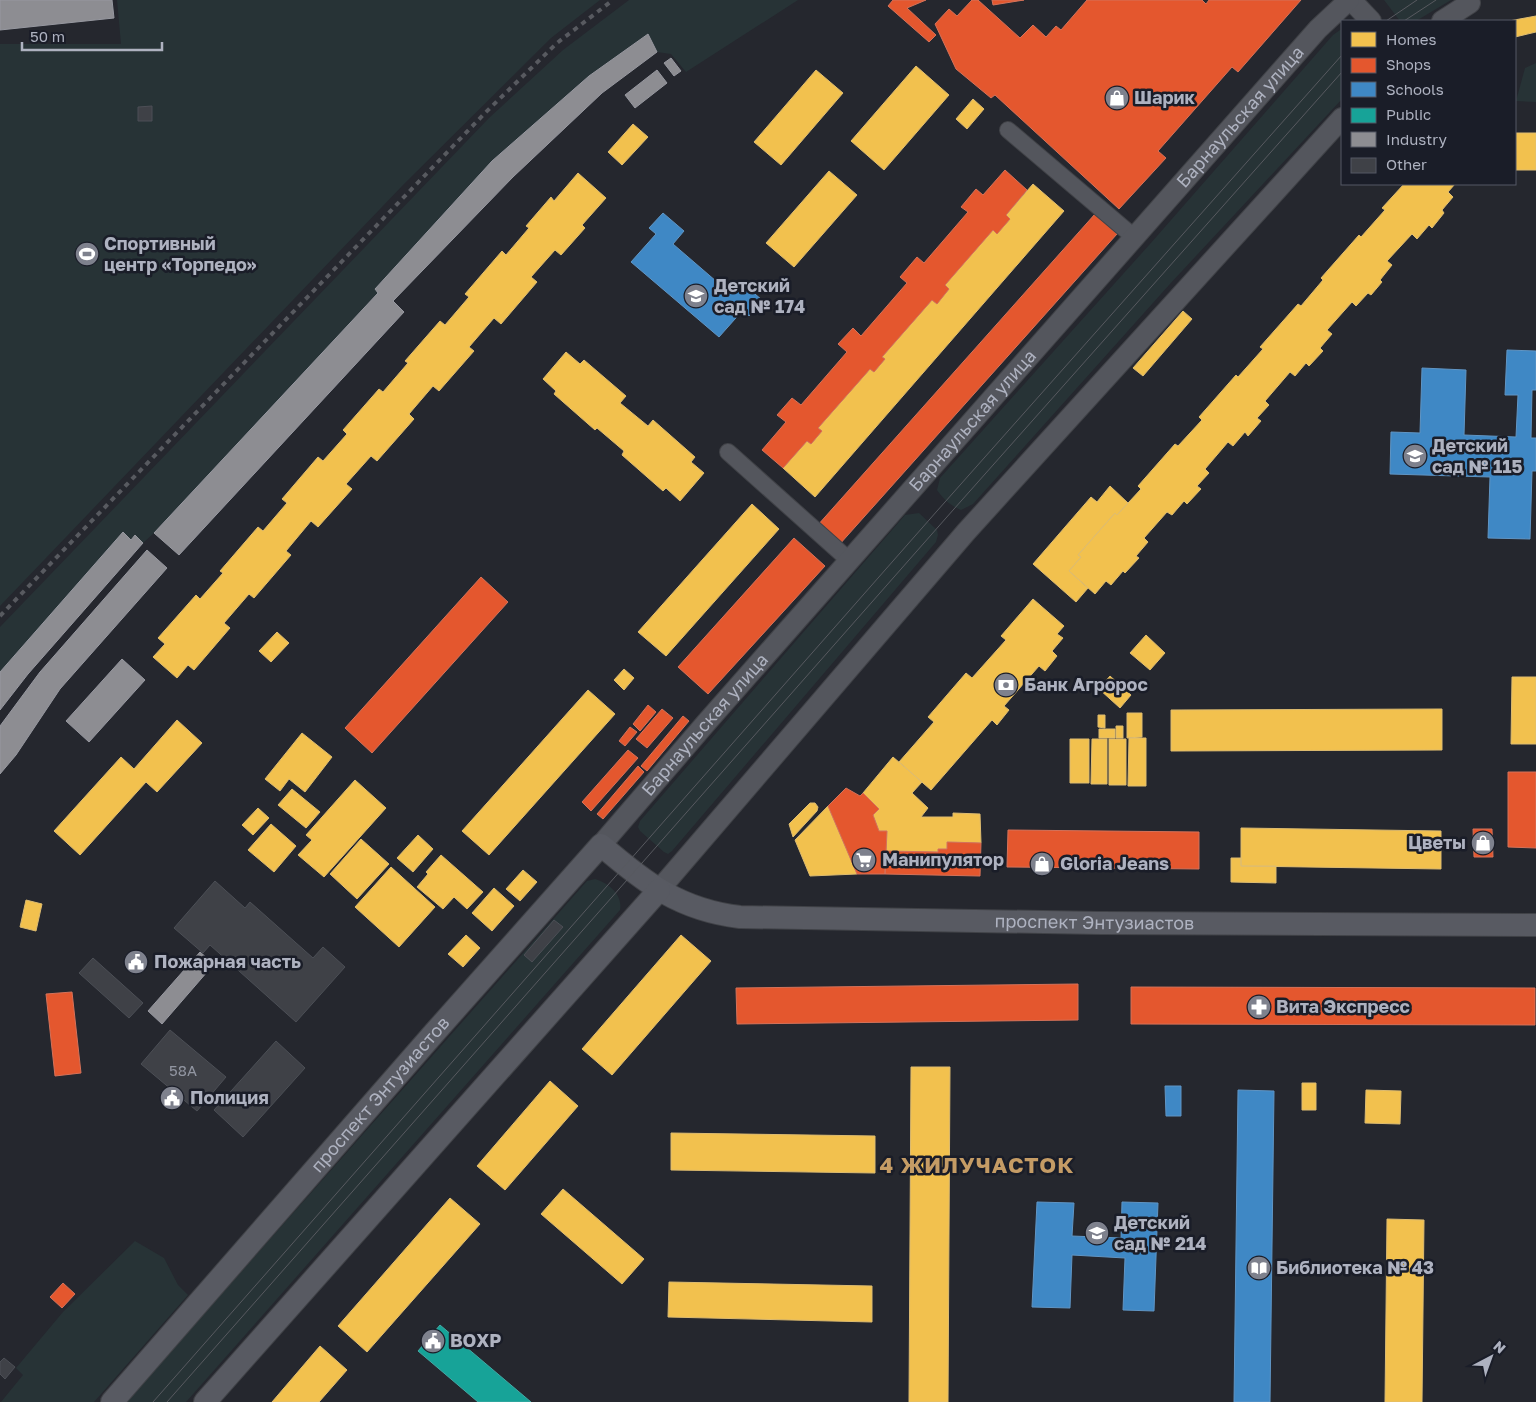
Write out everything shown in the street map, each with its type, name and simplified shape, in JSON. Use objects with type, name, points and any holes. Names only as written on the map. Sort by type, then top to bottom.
[{"type":"main road","name":"проспект Энтузиастов","points":[[112,1402],[601,845],[633,872],[659,890],[691,905],[722,915],[1100,923],[1536,925]]},
{"type":"main road","points":[[205,1402],[659,890]]},
{"type":"street","points":[[1350,0],[1370,20]]},
{"type":"street","name":"Барнаульская улица","points":[[601,845],[1318,29],[1350,0]]},
{"type":"street","points":[[1444,20],[1473,1]]},
{"type":"street","points":[[659,890],[966,532],[1341,119]]},
{"type":"street","points":[[1008,130],[1134,237]]},
{"type":"street","points":[[728,452],[850,561]]},
{"type":"shaded area","points":[[117,0],[600,0],[551,38],[403,185],[0,606],[0,44],[121,44]]},
{"type":"shaded area","points":[[629,0],[798,0],[686,72],[671,54],[657,52],[648,34],[589,76],[492,161],[375,289],[378,293],[154,533],[143,543],[135,536],[131,540],[123,533],[0,672],[0,627],[489,118],[563,50]]},
{"type":"shaded area","points":[[1384,0],[1451,0],[1418,20],[1399,20]]},
{"type":"shaded area","points":[[1341,30],[1341,100],[1169,285],[973,504],[961,510],[948,502],[937,490],[940,478],[1150,244],[1333,35]]},
{"type":"shaded area","points":[[1536,63],[1536,102],[1516,101],[1525,68]]},
{"type":"shaded area","points":[[919,513],[937,530],[936,542],[672,851],[668,854],[664,852],[640,831],[638,827],[640,821],[905,515]]},
{"type":"shaded area","points":[[595,879],[605,883],[614,890],[619,899],[620,910],[186,1402],[126,1402],[587,881]]},
{"type":"shaded area","points":[[135,1241],[164,1258],[178,1285],[188,1295],[94,1402],[1,1402],[23,1375],[16,1368],[63,1312]]},
{"type":"building: Homes","points":[[1536,16],[1536,32],[1516,37],[1516,20],[1514,20]]},
{"type":"building: Homes","points":[[916,66],[949,95],[884,170],[851,141]]},
{"type":"building: Homes","points":[[816,70],[843,93],[781,165],[754,142]]},
{"type":"building: Homes","points":[[973,99],[984,109],[967,129],[956,119]]},
{"type":"building: Homes","points":[[633,124],[648,137],[622,165],[608,152]]},
{"type":"building: Homes","points":[[1516,133],[1536,133],[1536,170],[1516,170]]},
{"type":"building: Homes","points":[[829,171],[857,195],[794,267],[766,243]]},
{"type":"building: Homes","points":[[578,173],[606,198],[582,225],[585,228],[561,255],[555,250],[531,277],[537,282],[501,324],[494,318],[469,347],[474,351],[439,391],[433,386],[409,414],[414,419],[377,461],[371,456],[346,484],[352,489],[318,527],[311,521],[286,551],[291,555],[254,598],[249,594],[224,623],[230,628],[194,670],[188,665],[177,678],[153,657],[165,644],[158,638],[196,595],[200,599],[223,573],[220,571],[258,527],[263,531],[287,503],[282,499],[318,457],[323,461],[347,434],[343,430],[379,389],[383,392],[408,363],[405,361],[440,321],[445,325],[469,297],[465,294],[502,251],[506,255],[529,228],[526,226],[551,197],[554,201]]},
{"type":"building: Homes","points":[[1033,184],[1064,211],[815,497],[783,468],[807,441],[811,444],[822,431],[818,428],[870,369],[874,372],[885,359],[882,357],[932,300],[937,304],[949,289],[945,285],[993,230],[997,234],[1010,219],[1006,215]]},
{"type":"building: Homes","points":[[1403,185],[1454,185],[1448,192],[1453,197],[1442,210],[1444,213],[1432,228],[1429,225],[1417,239],[1412,234],[1387,261],[1392,265],[1380,280],[1382,282],[1371,295],[1368,293],[1356,306],[1352,302],[1327,330],[1332,334],[1320,348],[1323,351],[1309,366],[1306,363],[1295,376],[1290,372],[1265,401],[1269,405],[1257,418],[1261,421],[1248,436],[1245,432],[1233,446],[1228,442],[1205,469],[1209,473],[1197,486],[1201,489],[1187,504],[1184,501],[1172,515],[1167,512],[1144,538],[1148,542],[1136,556],[1139,558],[1125,573],[1123,571],[1111,585],[1106,581],[1095,594],[1069,571],[1081,557],[1078,555],[1115,513],[1117,515],[1141,489],[1138,486],[1175,444],[1178,446],[1202,420],[1199,417],[1236,375],[1238,377],[1263,349],[1260,347],[1298,304],[1301,306],[1323,280],[1321,278],[1359,235],[1361,237],[1385,210],[1382,208]]},
{"type":"building: Homes","points":[[1183,311],[1192,319],[1143,376],[1133,368]]},
{"type":"building: Homes","points":[[566,352],[580,364],[584,360],[626,396],[620,403],[648,426],[653,420],[695,457],[691,462],[704,473],[680,501],[666,488],[663,491],[622,455],[624,451],[597,428],[595,430],[554,394],[556,391],[543,379]]},
{"type":"building: Homes","points":[[1110,486],[1128,503],[1117,515],[1115,513],[1078,555],[1081,557],[1069,571],[1088,588],[1076,602],[1033,564],[1091,497],[1097,502]]},
{"type":"building: Homes","points":[[752,504],[779,529],[666,656],[638,632]]},
{"type":"building: Homes","points":[[1033,599],[1064,626],[1057,634],[1063,638],[1052,651],[1057,656],[1045,671],[1039,666],[1004,706],[1009,710],[997,725],[992,720],[931,790],[899,762],[934,722],[928,717],[966,673],[972,678],[1006,640],[1001,636]]},
{"type":"building: Homes","points":[[277,632],[289,643],[271,662],[259,651]]},
{"type":"building: Homes","points":[[1146,635],[1165,653],[1150,670],[1130,653]]},
{"type":"building: Homes","points":[[624,669],[634,678],[624,690],[614,680]]},
{"type":"building: Homes","points":[[1110,676],[1131,695],[1120,708],[1099,689]]},
{"type":"building: Homes","points":[[1512,677],[1536,677],[1536,744],[1511,744]]},
{"type":"building: Homes","points":[[588,690],[615,714],[489,855],[462,831]]},
{"type":"building: Homes","points":[[1442,709],[1442,750],[1171,751],[1171,710]]},
{"type":"building: Homes","points":[[1127,713],[1142,713],[1142,737],[1127,738]]},
{"type":"building: Homes","points":[[1098,715],[1105,715],[1105,728],[1098,727]]},
{"type":"building: Homes","points":[[177,720],[202,743],[157,792],[146,782],[80,855],[54,831],[121,757],[134,769]]},
{"type":"building: Homes","points":[[1116,726],[1123,726],[1123,738],[1116,738]]},
{"type":"building: Homes","points":[[1099,729],[1115,729],[1115,738],[1099,738]]},
{"type":"building: Homes","points":[[302,733],[332,757],[305,792],[289,779],[280,791],[265,779]]},
{"type":"building: Homes","points":[[1129,738],[1146,738],[1146,786],[1128,786]]},
{"type":"building: Homes","points":[[1070,739],[1089,739],[1089,783],[1070,783]]},
{"type":"building: Homes","points":[[1092,739],[1107,739],[1107,784],[1091,784]]},
{"type":"building: Homes","points":[[1109,739],[1126,739],[1126,785],[1109,785]]},
{"type":"building: Homes","points":[[893,757],[922,782],[912,793],[928,808],[921,817],[953,817],[953,813],[980,814],[981,843],[947,842],[947,849],[938,849],[938,852],[886,851],[887,831],[879,831],[873,815],[879,809],[863,793]]},
{"type":"building: Homes","points":[[355,780],[386,808],[324,877],[298,855],[312,840],[306,835]]},
{"type":"building: Homes","points":[[292,789],[320,812],[306,828],[278,805]]},
{"type":"building: Homes","points":[[810,803],[815,803],[818,807],[817,811],[793,837],[789,824]]},
{"type":"building: Homes","points":[[828,806],[857,874],[810,876],[795,840]]},
{"type":"building: Homes","points":[[258,808],[269,818],[253,835],[242,825]]},
{"type":"building: Homes","points":[[271,824],[296,846],[274,872],[248,850]]},
{"type":"building: Homes","points":[[1241,828],[1441,831],[1441,869],[1241,866]]},
{"type":"building: Homes","points":[[418,835],[433,849],[413,872],[397,858]]},
{"type":"building: Homes","points":[[361,839],[389,864],[357,899],[330,874]]},
{"type":"building: Homes","points":[[441,855],[483,892],[467,909],[454,897],[443,909],[417,887],[428,874],[426,872]]},
{"type":"building: Homes","points":[[1231,858],[1241,858],[1241,866],[1276,866],[1276,883],[1231,882]]},
{"type":"building: Homes","points":[[391,867],[435,907],[399,947],[355,907]]},
{"type":"building: Homes","points":[[523,870],[537,882],[520,901],[506,889]]},
{"type":"building: Homes","points":[[494,888],[514,906],[492,931],[472,913]]},
{"type":"building: Homes","points":[[26,900],[42,904],[36,931],[20,927]]},
{"type":"building: Homes","points":[[466,935],[480,948],[463,967],[448,954]]},
{"type":"building: Homes","points":[[681,935],[711,961],[612,1075],[582,1049]]},
{"type":"building: Homes","points":[[911,1067],[950,1067],[948,1402],[909,1402]]},
{"type":"building: Homes","points":[[550,1081],[578,1106],[505,1190],[477,1166]]},
{"type":"building: Homes","points":[[1302,1083],[1316,1083],[1316,1110],[1302,1110]]},
{"type":"building: Homes","points":[[1366,1090],[1401,1091],[1400,1124],[1365,1123]]},
{"type":"building: Homes","points":[[671,1133],[875,1136],[875,1173],[671,1170]]},
{"type":"building: Homes","points":[[563,1189],[644,1259],[622,1284],[541,1214]]},
{"type":"building: Homes","points":[[450,1198],[480,1224],[367,1352],[338,1326]]},
{"type":"building: Homes","points":[[1387,1219],[1424,1220],[1422,1402],[1385,1402]]},
{"type":"building: Homes","points":[[669,1282],[872,1286],[872,1322],[668,1317]]},
{"type":"building: Homes","points":[[320,1346],[347,1370],[319,1402],[272,1402]]},
{"type":"building: Shops","points":[[893,0],[926,0],[907,8],[936,35],[929,42],[888,6]]},
{"type":"building: Shops","name":"Шарик","points":[[972,0],[978,0],[1020,38],[1033,25],[1046,37],[1056,26],[1061,30],[1087,0],[1202,0],[1206,4],[1209,0],[1301,0],[1238,72],[1232,67],[1158,151],[1166,158],[1119,209],[995,95],[991,98],[956,69],[935,24],[949,9],[957,16]]},
{"type":"building: Shops","points":[[992,0],[1024,0],[993,5]]},
{"type":"building: Shops","points":[[1005,170],[1027,190],[1006,215],[1010,219],[997,234],[993,230],[945,285],[949,289],[937,304],[932,300],[882,357],[885,359],[874,372],[870,369],[818,428],[822,431],[811,444],[807,441],[783,468],[762,450],[786,422],[777,415],[792,398],[801,405],[847,352],[838,344],[853,328],[861,336],[907,283],[900,277],[917,257],[924,263],[968,212],[961,207],[976,189],[983,195]]},
{"type":"building: Shops","points":[[1095,214],[1117,234],[839,545],[817,526]]},
{"type":"building: Shops","points":[[794,538],[825,566],[708,694],[678,667]]},
{"type":"building: Shops","points":[[481,577],[508,602],[372,753],[345,728]]},
{"type":"building: Shops","points":[[648,705],[656,712],[640,731],[633,724]]},
{"type":"building: Shops","points":[[662,709],[673,718],[647,748],[636,739]]},
{"type":"building: Shops","points":[[683,716],[689,721],[647,771],[641,766]]},
{"type":"building: Shops","points":[[630,727],[637,732],[625,746],[619,741]]},
{"type":"building: Shops","points":[[628,750],[638,758],[591,811],[582,802]]},
{"type":"building: Shops","points":[[638,766],[644,772],[603,819],[597,814]]},
{"type":"building: Shops","points":[[1508,772],[1536,772],[1536,848],[1508,847]]},
{"type":"building: Shops","points":[[846,788],[860,796],[863,793],[879,809],[873,815],[879,831],[887,831],[885,874],[857,874],[828,806]]},
{"type":"building: Shops","name":"Цветы","points":[[1473,829],[1492,829],[1493,857],[1474,857]]},
{"type":"building: Shops","points":[[1008,830],[1199,832],[1199,869],[1007,867]]},
{"type":"building: Shops","points":[[947,842],[981,843],[980,876],[885,874],[886,851],[938,852],[938,849],[947,849]]},
{"type":"building: Shops","points":[[1078,984],[1078,1020],[737,1024],[736,988]]},
{"type":"building: Shops","points":[[1131,987],[1535,988],[1535,1025],[1131,1024]]},
{"type":"building: Shops","points":[[72,992],[81,1073],[55,1076],[46,994]]},
{"type":"building: Shops","points":[[63,1283],[75,1294],[62,1308],[50,1297]]},
{"type":"building: Schools","points":[[663,213],[684,231],[673,244],[731,294],[741,282],[762,300],[749,316],[743,310],[719,337],[631,262],[656,234],[649,228]]},
{"type":"building: Schools","points":[[1507,350],[1536,351],[1536,390],[1532,390],[1531,438],[1536,438],[1536,471],[1532,471],[1530,539],[1488,538],[1490,477],[1390,474],[1391,432],[1420,433],[1422,368],[1466,370],[1464,435],[1516,437],[1518,395],[1505,395]]},
{"type":"building: Schools","points":[[1165,1086],[1181,1086],[1181,1116],[1166,1116]]},
{"type":"building: Schools","points":[[1238,1090],[1274,1091],[1270,1402],[1234,1402]]},
{"type":"building: Schools","points":[[1037,1202],[1074,1203],[1072,1236],[1121,1238],[1122,1202],[1158,1203],[1154,1311],[1123,1310],[1125,1258],[1072,1255],[1070,1308],[1032,1307]]},
{"type":"building: Public","points":[[440,1325],[531,1402],[478,1402],[418,1351]]},
{"type":"building: Industry","points":[[0,0],[112,0],[114,18],[0,30]]},
{"type":"building: Industry","points":[[648,34],[657,52],[602,93],[513,177],[393,301],[404,312],[179,555],[154,533],[378,293],[375,289],[492,161],[589,76]]},
{"type":"building: Industry","points":[[671,58],[681,71],[674,76],[664,63]]},
{"type":"building: Industry","points":[[657,70],[667,83],[635,108],[625,95]]},
{"type":"building: Industry","points":[[123,532],[131,540],[135,535],[143,543],[28,674],[0,710],[0,672]]},
{"type":"building: Industry","points":[[147,550],[167,568],[60,689],[16,755],[0,774],[0,726],[40,672]]},
{"type":"building: Industry","points":[[122,659],[145,680],[89,742],[66,721]]},
{"type":"building: Industry","points":[[200,952],[214,964],[162,1024],[148,1011]]},
{"type":"building: Other","points":[[152,106],[152,121],[138,121],[138,107]]},
{"type":"building: Other","points":[[215,881],[245,908],[250,902],[313,958],[323,947],[345,967],[296,1022],[210,945],[203,953],[174,928]]},
{"type":"building: Other","points":[[554,920],[563,927],[532,962],[524,955]]},
{"type":"building: Other","points":[[93,958],[143,1003],[129,1018],[79,973]]},
{"type":"building: Other","points":[[170,1030],[226,1077],[197,1111],[141,1064]]},
{"type":"building: Other","points":[[276,1041],[305,1068],[243,1137],[214,1110]]},
{"type":"building: Other","points":[[4,1358],[15,1367],[5,1379],[0,1374],[0,1362]]},
{"type":"tram line","points":[[1387,20],[1417,0]]},
{"type":"tram line","points":[[1406,20],[1436,0]]},
{"type":"tram line","points":[[153,1402],[937,511],[1341,56]]},
{"type":"tram line","points":[[167,1402],[1341,73]]},
{"type":"railway","points":[[0,616],[485,113],[557,43],[613,0]]},
{"type":"place","name":"Шарик","points":[[1117,98]]},
{"type":"place","name":"Спортивный центр «Торпедо»","points":[[87,254]]},
{"type":"place","name":"Детский сад № 174","points":[[696,296]]},
{"type":"place","name":"Детский сад № 115","points":[[1415,456]]},
{"type":"place","name":"Банк Агророс","points":[[1006,685]]},
{"type":"place","name":"Цветы","points":[[1483,843]]},
{"type":"place","name":"Манипулятор","points":[[864,860]]},
{"type":"place","name":"Gloria Jeans","points":[[1042,864]]},
{"type":"place","name":"Пожарная часть","points":[[136,962]]},
{"type":"place","name":"Вита Экспресс","points":[[1259,1007]]},
{"type":"place","name":"Полиция","points":[[172,1098]]},
{"type":"place","name":"Детский сад № 214","points":[[1097,1233]]},
{"type":"place","name":"Библиотека № 43","points":[[1259,1268]]},
{"type":"place","name":"ВОХР","points":[[433,1341]]},
{"type":"district","name":"4 ЖИЛУЧАСТОК","points":[[977,1165]]}]
